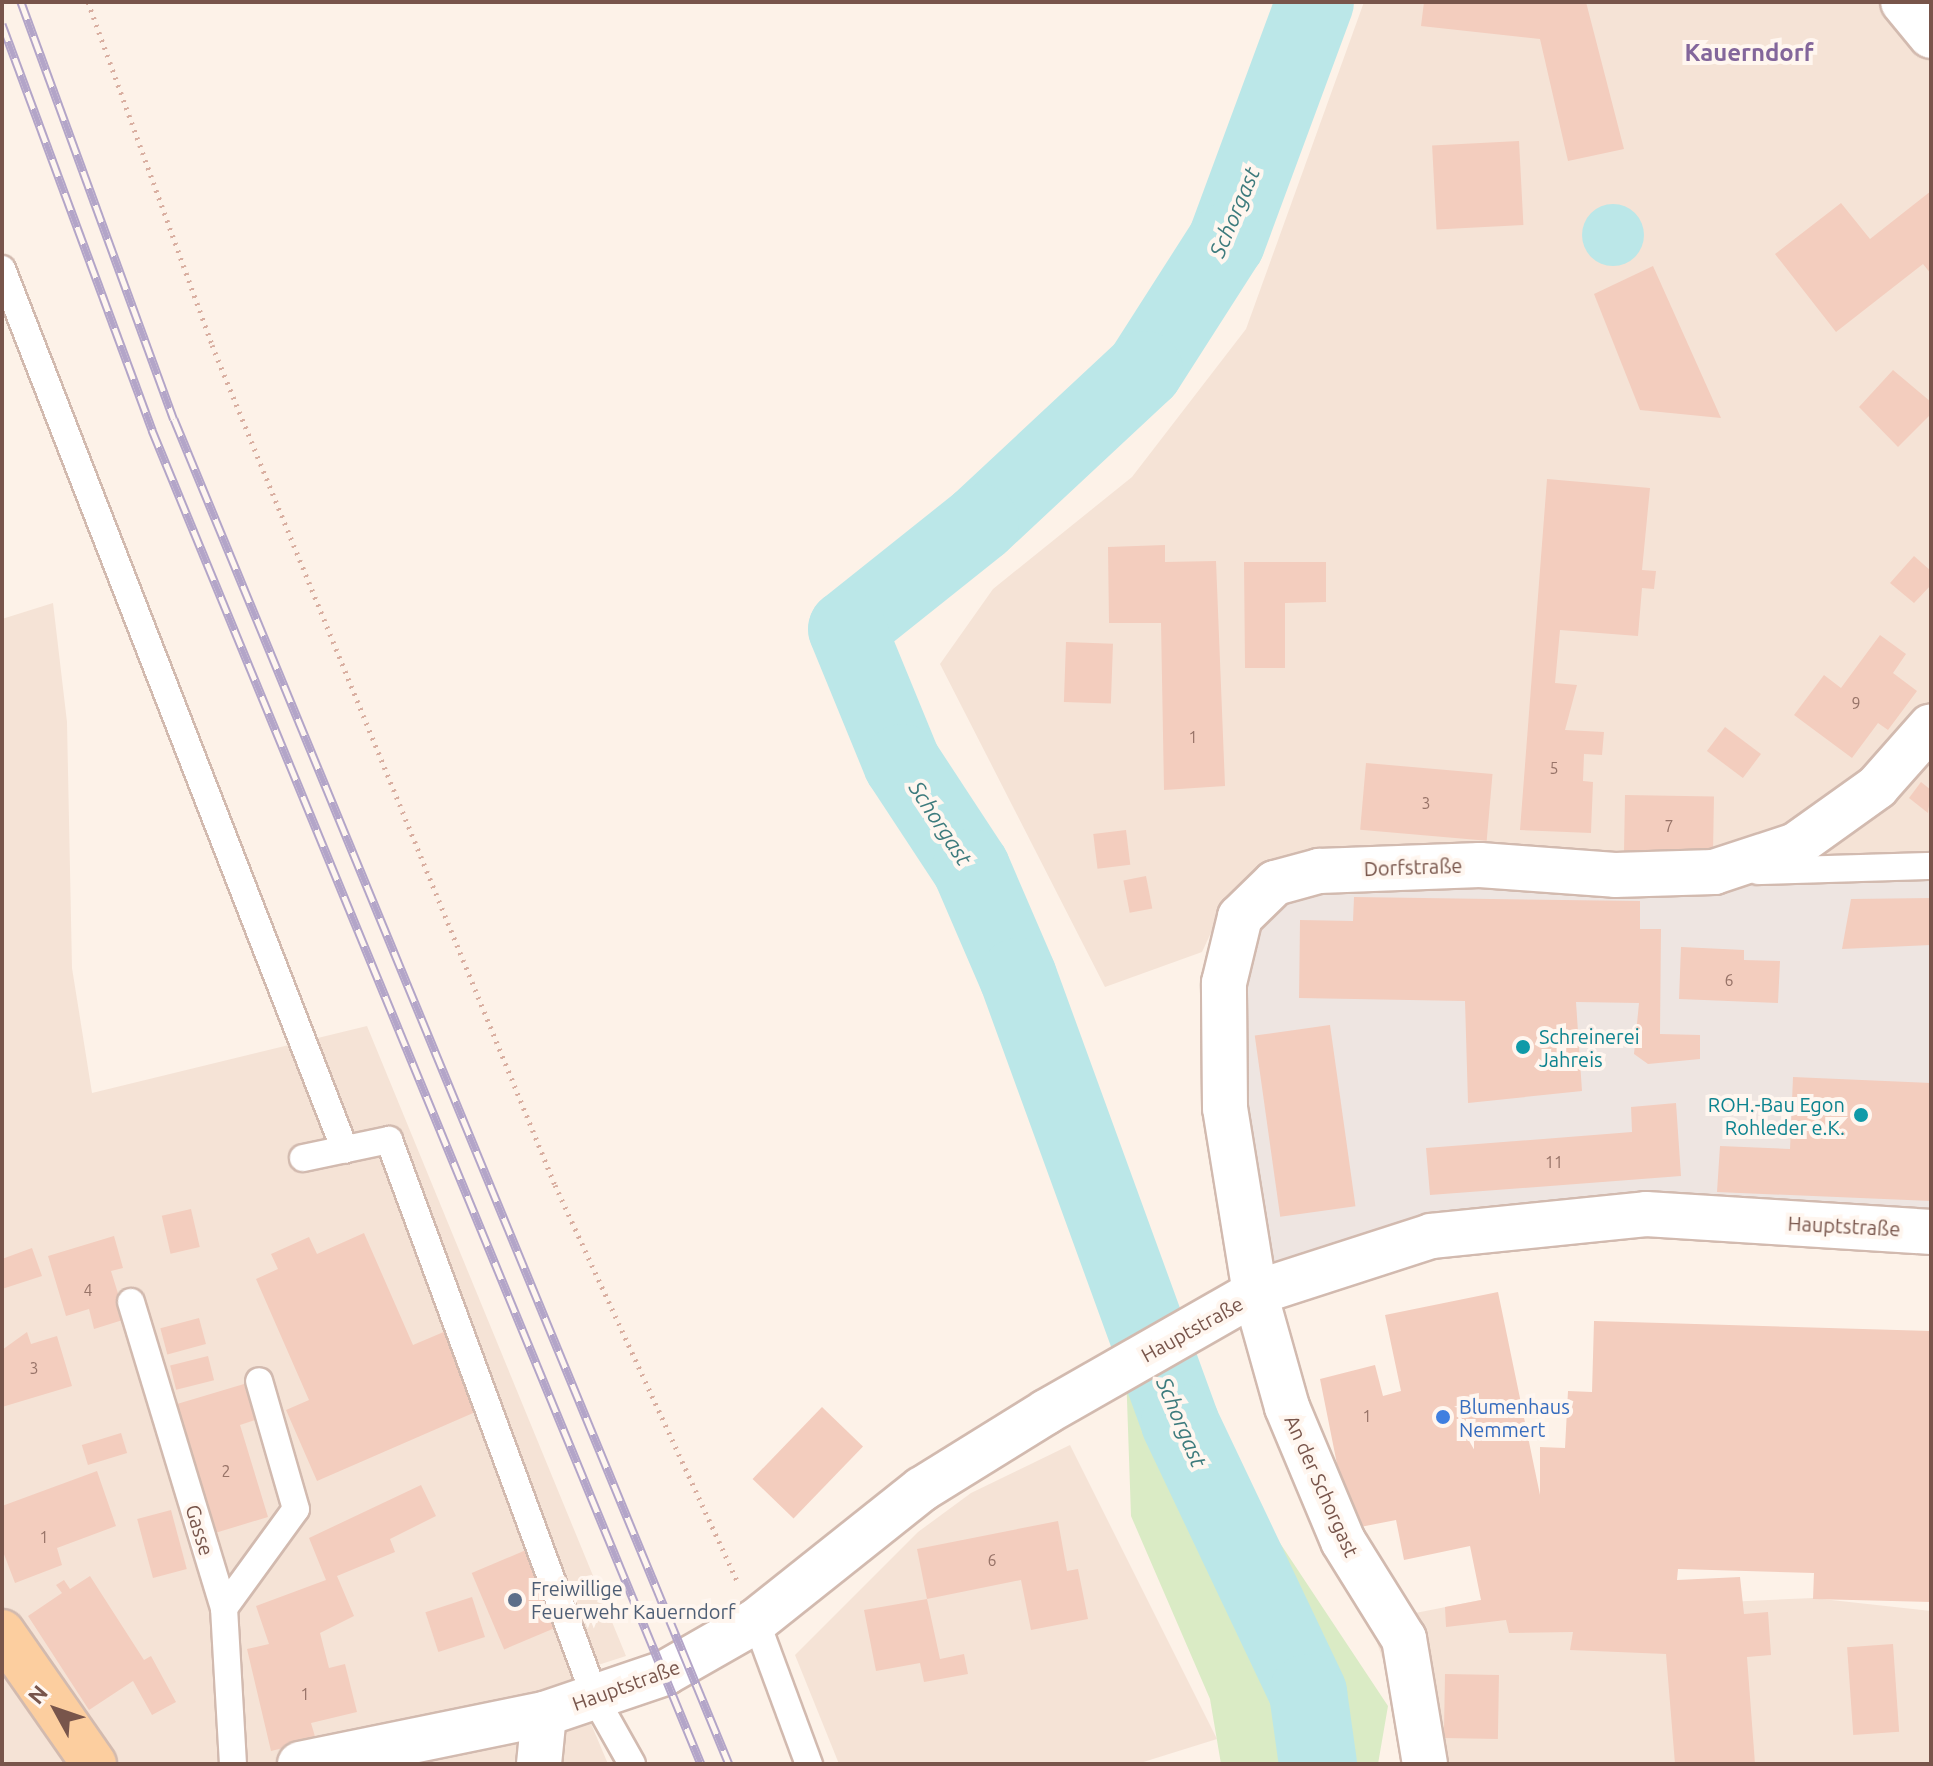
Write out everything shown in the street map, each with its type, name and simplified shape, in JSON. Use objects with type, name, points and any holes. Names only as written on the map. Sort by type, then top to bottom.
[{"type":"main road","points":[[1903,2],[1931,36]]},
{"type":"main road","name":"Dorfstraße","points":[[1255,1293],[1225,1108],[1224,983],[1240,917],[1275,883],[1319,871],[1480,865],[1615,875],[1714,872],[1796,845],[1877,787],[1931,726]]},
{"type":"main road","name":"Hauptstraße","points":[[300,1764],[544,1714],[596,1700],[677,1668],[756,1621],[922,1489],[1046,1412],[1255,1293],[1431,1236],[1529,1222],[1646,1214],[1931,1232]]},
{"type":"main road","name":"An der Schorgast","points":[[1255,1293],[1287,1407],[1343,1541],[1404,1639],[1425,1764]]},
{"type":"main road","points":[[2,1632],[94,1764]]},
{"type":"main road","points":[[539,1764],[544,1714]]},
{"type":"lane","points":[[2,269],[345,1150]]},
{"type":"lane","points":[[1714,872],[1931,866]]},
{"type":"lane","points":[[303,1158],[389,1140],[596,1700],[632,1764]]},
{"type":"lane","name":"Gasse","points":[[131,1302],[224,1608],[233,1764]]},
{"type":"lane","points":[[224,1608],[296,1509],[259,1381]]},
{"type":"lane","points":[[756,1621],[809,1764]]},
{"type":"path","points":[[88,2],[212,345],[555,1185],[756,1621]]},
{"type":"shaded area","points":[[1364,2],[1931,2],[1931,870],[1292,854],[1229,894],[1202,952],[1105,987],[940,664],[993,589],[1132,477],[1246,329]]},
{"type":"shaded area","points":[[53,603],[67,722],[72,968],[92,1093],[367,1026],[626,1656],[570,1674],[608,1764],[2,1764],[2,619]]},
{"type":"shaded area","points":[[1931,873],[1931,1213],[1670,1199],[1263,1270],[1233,1032],[1244,945],[1268,907],[1314,886]]},
{"type":"shaded area","points":[[1070,1445],[1217,1739],[1137,1764],[839,1764],[795,1655],[918,1532],[971,1493]]},
{"type":"shaded area","points":[[1813,1598],[1931,1611],[1931,1764],[1406,1764],[1398,1704],[1370,1622],[1481,1600],[1662,1605]]},
{"type":"green space","points":[[1184,1343],[1195,1415],[1388,1706],[1378,1764],[1221,1764],[1210,1699],[1131,1516],[1126,1371]]},
{"type":"water","points":[[1613,204],[1625,206],[1635,213],[1642,223],[1642,247],[1635,257],[1625,264],[1613,266],[1601,264],[1591,257],[1584,247],[1582,235],[1584,223],[1591,213],[1601,206]]},
{"type":"building","points":[[1424,2],[1586,2],[1624,149],[1568,161],[1540,39],[1421,26]]},
{"type":"building","points":[[1519,141],[1523,225],[1437,229],[1432,146]]},
{"type":"building","points":[[1931,191],[1931,274],[1923,264],[1836,332],[1775,254],[1841,203],[1870,239]]},
{"type":"building","points":[[1653,266],[1721,418],[1640,410],[1594,294]]},
{"type":"building","points":[[1893,370],[1931,402],[1931,414],[1898,447],[1859,407]]},
{"type":"building","points":[[1547,479],[1650,488],[1642,570],[1656,571],[1654,589],[1642,588],[1638,636],[1560,630],[1555,683],[1577,685],[1565,730],[1604,732],[1602,755],[1584,754],[1583,781],[1593,782],[1591,833],[1520,830]]},
{"type":"building","points":[[1165,545],[1165,562],[1216,561],[1225,786],[1164,790],[1161,623],[1109,623],[1108,547]]},
{"type":"building","points":[[1914,556],[1931,571],[1931,585],[1914,603],[1890,583]]},
{"type":"building","points":[[1244,562],[1326,562],[1326,602],[1285,603],[1285,668],[1245,668]]},
{"type":"building","points":[[1880,635],[1906,654],[1893,673],[1917,691],[1888,730],[1878,723],[1852,758],[1794,715],[1824,675],[1841,688]]},
{"type":"building","points":[[1066,642],[1113,644],[1111,704],[1064,702]]},
{"type":"building","points":[[1725,727],[1761,754],[1743,778],[1707,751]]},
{"type":"building","points":[[1366,763],[1493,774],[1487,841],[1360,830]]},
{"type":"building","points":[[1921,782],[1931,790],[1928,813],[1909,798]]},
{"type":"building","points":[[1625,795],[1714,797],[1713,857],[1624,855]]},
{"type":"building","points":[[1126,830],[1130,865],[1098,869],[1093,834]]},
{"type":"building","points":[[1146,876],[1152,908],[1130,913],[1123,880]]},
{"type":"building","points":[[1354,897],[1640,901],[1640,929],[1661,929],[1660,1034],[1700,1035],[1700,1059],[1648,1064],[1634,1054],[1639,1003],[1576,1002],[1582,1091],[1468,1103],[1465,1001],[1299,998],[1300,920],[1353,921]]},
{"type":"building","points":[[1931,898],[1931,945],[1842,949],[1851,899]]},
{"type":"building","points":[[1681,947],[1744,950],[1744,960],[1780,961],[1778,1003],[1679,999]]},
{"type":"building","points":[[1330,1025],[1355,1206],[1280,1217],[1255,1036]]},
{"type":"building","name":"ROH.-Bau Egon Rohleder e.K.","points":[[1793,1077],[1931,1083],[1931,1201],[1717,1192],[1720,1146],[1790,1149]]},
{"type":"building","points":[[1676,1103],[1681,1176],[1430,1195],[1426,1148],[1632,1132],[1631,1107]]},
{"type":"building","points":[[191,1209],[200,1247],[171,1254],[162,1216]]},
{"type":"building","points":[[364,1233],[413,1345],[446,1331],[480,1410],[317,1481],[286,1410],[309,1400],[256,1279],[278,1269],[271,1254],[309,1237],[317,1254]]},
{"type":"building","points":[[114,1236],[123,1268],[111,1271],[126,1319],[94,1329],[89,1309],[66,1316],[48,1256]]},
{"type":"building","points":[[32,1248],[42,1276],[2,1289],[2,1259]]},
{"type":"building","points":[[1498,1292],[1540,1495],[1540,1447],[1565,1448],[1568,1391],[1592,1392],[1594,1321],[1931,1331],[1931,1602],[1813,1599],[1814,1573],[1678,1569],[1677,1580],[1740,1577],[1744,1614],[1768,1612],[1771,1655],[1747,1657],[1755,1764],[1675,1764],[1666,1654],[1570,1650],[1573,1632],[1509,1633],[1506,1620],[1446,1627],[1445,1607],[1481,1600],[1470,1546],[1404,1560],[1396,1520],[1350,1529],[1320,1379],[1375,1365],[1383,1396],[1401,1391],[1385,1315]]},
{"type":"building","points":[[199,1318],[206,1344],[167,1354],[160,1328]]},
{"type":"building","points":[[27,1332],[31,1344],[57,1336],[72,1386],[2,1407],[2,1350]]},
{"type":"building","points":[[208,1356],[214,1380],[176,1390],[170,1365]]},
{"type":"building","points":[[244,1384],[255,1420],[240,1425],[268,1517],[215,1533],[177,1404]]},
{"type":"building","points":[[822,1407],[863,1447],[794,1519],[753,1479]]},
{"type":"building","points":[[121,1433],[127,1453],[88,1465],[82,1445]]},
{"type":"building","points":[[97,1471],[116,1526],[57,1548],[62,1565],[15,1583],[2,1549],[2,1506]]},
{"type":"building","points":[[421,1485],[436,1516],[390,1539],[395,1552],[337,1576],[354,1616],[320,1633],[329,1668],[345,1664],[357,1712],[311,1723],[316,1740],[271,1751],[247,1649],[269,1644],[256,1606],[326,1580],[309,1538]]},
{"type":"building","points":[[171,1510],[187,1569],[153,1578],[137,1519]]},
{"type":"building","points":[[1058,1521],[1067,1571],[1078,1569],[1088,1619],[1031,1630],[1021,1580],[927,1599],[917,1549]]},
{"type":"building","name":"Freiwillige Feuerwehr Kauerndorf","points":[[526,1550],[558,1626],[504,1649],[472,1573]]},
{"type":"building","points":[[90,1576],[144,1660],[151,1656],[176,1702],[152,1715],[133,1681],[89,1710],[28,1616],[62,1593],[56,1585],[64,1580],[70,1589]]},
{"type":"building","points":[[472,1597],[485,1637],[438,1652],[425,1612]]},
{"type":"building","points":[[927,1599],[940,1659],[964,1654],[968,1674],[924,1682],[920,1663],[876,1671],[864,1610]]},
{"type":"building","points":[[1893,1644],[1899,1732],[1853,1735],[1847,1647]]},
{"type":"building","points":[[1445,1674],[1499,1675],[1498,1739],[1444,1738]]},
{"type":"waterway","name":"Schorgast","points":[[1315,2],[1226,242],[1144,370],[980,523],[847,629],[902,763],[971,868],[1018,977],[1180,1423],[1308,1693],[1318,1764]]},
{"type":"railway","points":[[21,2],[174,419],[729,1764]]},
{"type":"railway","points":[[2,24],[152,430],[701,1764]]},
{"type":"place","name":"Schreinerei Jahreis","points":[[1523,1047]]},
{"type":"place","name":"ROH.-Bau Egon Rohleder e.K.","points":[[1861,1115]]},
{"type":"place","name":"Blumenhaus Nemmert","points":[[1443,1417]]},
{"type":"place","name":"Freiwillige Feuerwehr Kauerndorf","points":[[515,1600]]},
{"type":"district","name":"Kauerndorf","points":[[1749,53]]}]
